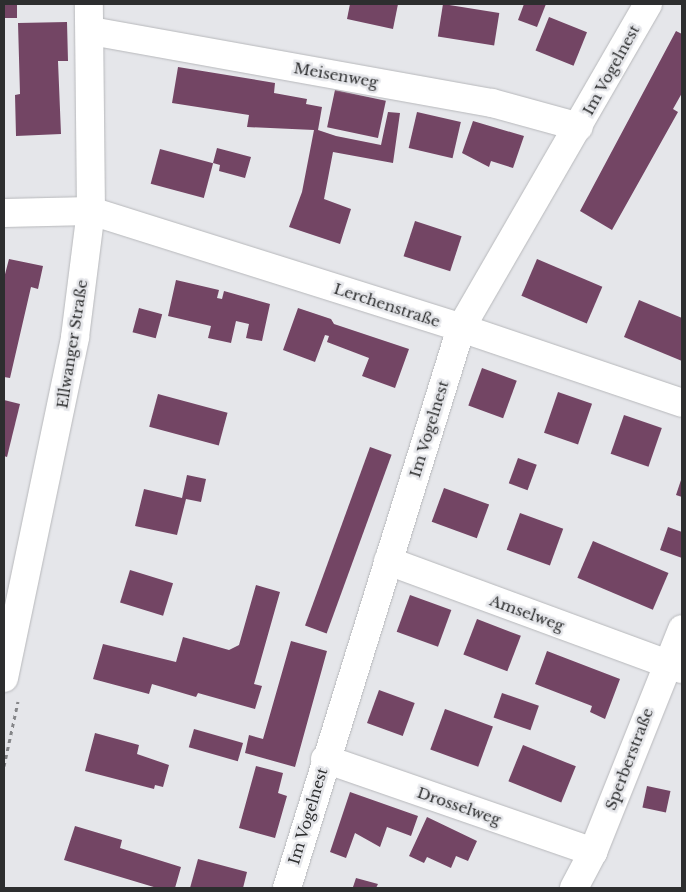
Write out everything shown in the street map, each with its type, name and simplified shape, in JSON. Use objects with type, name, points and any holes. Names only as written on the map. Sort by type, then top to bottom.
[{"type":"street","name":"Ellwanger Straße","points":[[4,678],[66,389],[91,211],[91,31],[89,4]]},
{"type":"street","name":"Im Vogelnest","points":[[287,888],[325,759],[461,328],[580,127],[648,4]]},
{"type":"street","name":"Meisenweg","points":[[91,31],[492,104],[580,127]]},
{"type":"street","name":"Lerchenstraße","points":[[4,213],[91,211],[461,328],[682,404]]},
{"type":"street","name":"Amselweg","points":[[388,561],[674,667]]},
{"type":"street","name":"Sperberstraße","points":[[574,888],[593,852],[674,667],[682,628]]},
{"type":"street","name":"Drosselweg","points":[[325,759],[593,852]]},
{"type":"building","points":[[4,4],[17,4],[17,18],[4,18]]},
{"type":"building","points":[[350,4],[398,4],[393,29],[347,19]]},
{"type":"building","points":[[443,4],[499,13],[494,46],[438,37]]},
{"type":"building","points":[[524,4],[546,4],[537,27],[518,20]]},
{"type":"building","points":[[549,17],[587,32],[574,66],[536,50]]},
{"type":"building","points":[[67,22],[68,61],[58,61],[61,134],[16,136],[15,95],[20,94],[18,23]]},
{"type":"building","points":[[676,31],[682,34],[682,93],[673,109],[678,112],[612,230],[580,211]]},
{"type":"building","points":[[178,67],[275,83],[274,93],[307,99],[306,104],[322,107],[318,130],[336,136],[381,145],[388,112],[400,113],[393,163],[333,152],[324,199],[351,209],[340,244],[289,227],[302,192],[314,130],[247,127],[249,115],[172,103]]},
{"type":"building","points":[[335,90],[386,101],[378,138],[327,127]]},
{"type":"building","points":[[417,112],[461,122],[453,158],[409,148]]},
{"type":"building","points":[[473,121],[524,136],[513,168],[491,161],[489,167],[462,153]]},
{"type":"building","points":[[217,148],[251,157],[245,178],[219,171],[220,165],[213,163]]},
{"type":"building","points":[[160,149],[213,163],[204,198],[151,184]]},
{"type":"building","points":[[415,221],[462,236],[450,271],[404,256]]},
{"type":"building","points":[[9,259],[43,266],[38,289],[31,287],[10,378],[4,377],[4,278]]},
{"type":"building","points":[[537,259],[602,287],[587,324],[521,296]]},
{"type":"building","points":[[176,280],[219,290],[217,298],[222,299],[224,291],[270,304],[262,341],[246,338],[249,324],[236,321],[231,343],[208,338],[211,326],[168,316]]},
{"type":"building","points":[[639,300],[682,318],[682,361],[624,337]]},
{"type":"building","points":[[139,308],[162,314],[156,338],[133,332]]},
{"type":"building","points":[[298,308],[331,319],[334,324],[409,349],[395,388],[362,376],[369,358],[327,342],[329,336],[325,335],[315,362],[283,350]]},
{"type":"building","points":[[482,368],[517,381],[503,418],[468,406]]},
{"type":"building","points":[[558,392],[592,404],[578,444],[544,433]]},
{"type":"building","points":[[158,394],[228,413],[219,445],[149,427]]},
{"type":"building","points":[[4,400],[20,404],[7,457],[4,456]]},
{"type":"building","points":[[624,415],[662,428],[648,467],[611,454]]},
{"type":"building","points":[[370,447],[392,455],[327,633],[305,626]]},
{"type":"building","points":[[518,458],[537,465],[528,490],[509,483]]},
{"type":"building","points":[[187,475],[206,479],[201,502],[186,499],[177,535],[135,526],[144,489],[182,498]]},
{"type":"building","points":[[682,477],[682,497],[676,495]]},
{"type":"building","points":[[444,488],[489,504],[477,538],[432,522]]},
{"type":"building","points":[[520,513],[563,529],[550,565],[507,550]]},
{"type":"building","points":[[668,527],[682,532],[682,558],[660,550]]},
{"type":"building","points":[[593,541],[668,573],[653,610],[577,578]]},
{"type":"building","points":[[130,570],[173,583],[163,616],[120,603]]},
{"type":"building","points":[[256,585],[280,592],[254,684],[262,686],[255,709],[198,693],[196,697],[152,684],[149,694],[93,679],[103,644],[176,662],[183,637],[229,650],[239,645]]},
{"type":"building","points":[[410,595],[451,610],[438,647],[397,632]]},
{"type":"building","points":[[477,619],[521,636],[507,671],[463,654]]},
{"type":"building","points":[[291,641],[327,651],[295,767],[245,753],[249,735],[263,739]]},
{"type":"building","points":[[547,651],[620,679],[605,719],[590,712],[592,706],[535,684]]},
{"type":"building","points":[[379,690],[415,703],[403,736],[367,723]]},
{"type":"building","points":[[502,693],[539,706],[530,730],[494,718]]},
{"type":"building","points":[[445,709],[493,726],[478,767],[430,749]]},
{"type":"building","points":[[194,729],[243,743],[238,761],[189,747]]},
{"type":"building","points":[[95,733],[139,745],[137,754],[169,765],[163,787],[155,785],[154,789],[85,771]]},
{"type":"building","points":[[523,745],[576,766],[561,803],[508,781]]},
{"type":"building","points":[[256,766],[283,773],[278,793],[287,796],[275,838],[239,828]]},
{"type":"building","points":[[647,786],[670,791],[666,813],[642,808]]},
{"type":"building","points":[[350,792],[418,816],[411,836],[387,827],[380,847],[355,833],[346,858],[330,852]]},
{"type":"building","points":[[427,817],[477,841],[468,861],[456,856],[451,868],[427,857],[424,863],[409,856]]},
{"type":"building","points":[[75,826],[122,840],[120,848],[181,867],[175,888],[157,888],[64,860]]},
{"type":"building","points":[[198,859],[247,872],[243,888],[190,888]]},
{"type":"building","points":[[356,878],[378,884],[376,888],[353,887]]}]
